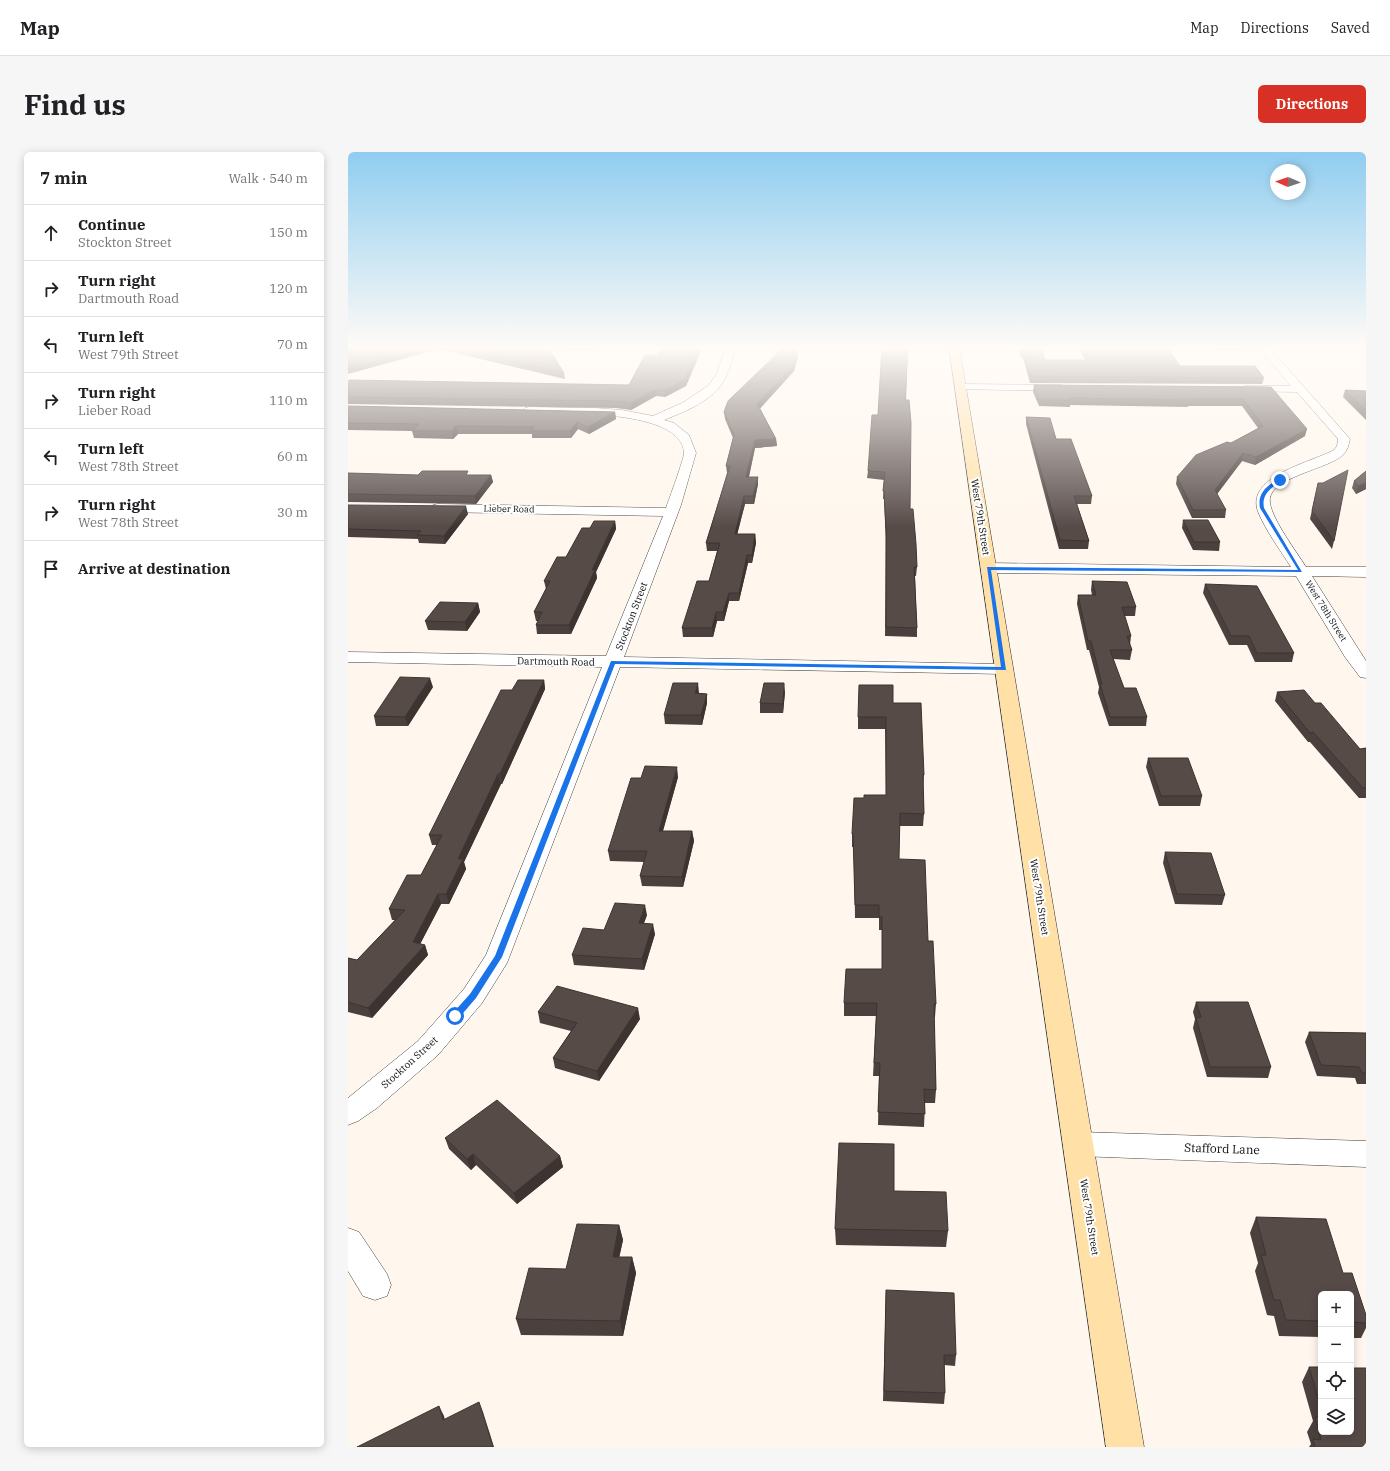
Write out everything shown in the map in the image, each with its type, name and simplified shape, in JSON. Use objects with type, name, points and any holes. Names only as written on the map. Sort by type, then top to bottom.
[{"type":"main road","name":"West 79th Street","points":[[964,406],[1125,1447]]},
{"type":"street","points":[[514,410],[604,412],[628,414],[652,420],[684,406]]},
{"type":"street","name":"West 78th Street","points":[[1315,406],[1344,439],[1343,446],[1335,455],[1275,482],[1263,494],[1261,502],[1262,508],[1354,657],[1366,673]]},
{"type":"street","name":"Stockton Street","points":[[348,1113],[367,1100],[428,1048],[473,996],[498,957],[671,512],[690,453],[690,446],[685,436],[677,430],[652,420]]},
{"type":"street","name":"Lieber Road","points":[[427,508],[671,512]]},
{"type":"street","points":[[989,568],[1366,572]]},
{"type":"street","name":"Dartmouth Road","points":[[348,657],[1004,669]]},
{"type":"street","name":"Stafford Lane","points":[[1079,1144],[1366,1154]]},
{"type":"street","points":[[348,1242],[375,1285]]},
{"type":"building","points":[[348,406],[615,412],[588,427],[577,422],[570,431],[531,431],[534,427],[456,426],[452,431],[412,431],[419,424],[348,423]]},
{"type":"building","points":[[726,406],[758,406],[776,439],[755,440],[746,477],[758,477],[753,496],[744,496],[735,534],[755,534],[752,555],[747,555],[739,593],[729,593],[723,612],[716,612],[712,628],[682,628],[697,581],[709,581],[720,543],[706,543],[730,466],[726,466],[734,435],[724,412]]},
{"type":"building","points":[[878,406],[910,406],[911,423],[910,509],[913,509],[916,544],[917,567],[914,567],[917,628],[886,627],[886,531],[883,491],[885,472],[868,471],[872,415],[878,415]]},
{"type":"building","points":[[1249,406],[1288,406],[1307,429],[1256,457],[1243,453],[1215,490],[1226,510],[1193,510],[1177,477],[1196,455],[1227,442],[1231,443],[1263,426]]},
{"type":"building","points":[[1361,406],[1366,406],[1366,411]]},
{"type":"building","points":[[1026,417],[1050,418],[1056,439],[1071,439],[1092,496],[1074,496],[1089,541],[1060,540]]},
{"type":"building","points":[[1348,470],[1334,541],[1312,511],[1318,483],[1323,483]]},
{"type":"building","points":[[422,471],[468,471],[466,475],[491,475],[475,496],[348,494],[348,473],[418,475]]},
{"type":"building","points":[[1366,471],[1366,483],[1358,486],[1354,481]]},
{"type":"building","points":[[348,505],[466,506],[444,536],[417,535],[421,531],[348,529]]},
{"type":"building","points":[[1183,520],[1208,520],[1220,542],[1194,542]]},
{"type":"building","points":[[594,521],[615,521],[592,570],[595,570],[569,625],[536,625],[542,612],[534,612],[550,581],[544,581],[557,557],[566,557],[582,528],[590,528]]},
{"type":"building","points":[[1092,581],[1127,582],[1136,607],[1122,607],[1131,636],[1127,636],[1132,650],[1110,650],[1124,688],[1136,688],[1147,717],[1110,717],[1100,684],[1102,684],[1091,641],[1088,641],[1078,595],[1096,595]]},
{"type":"building","points":[[1205,584],[1257,586],[1294,653],[1257,653],[1249,636],[1231,636]]},
{"type":"building","points":[[440,602],[478,603],[465,622],[425,621]]},
{"type":"building","points":[[400,677],[430,678],[405,717],[374,716]]},
{"type":"building","points":[[518,680],[544,680],[458,859],[463,859],[446,894],[438,894],[413,942],[425,945],[368,1008],[348,1002],[348,958],[357,960],[405,910],[389,909],[407,875],[421,875],[442,835],[429,835],[501,690],[512,690]]},
{"type":"building","points":[[673,683],[698,683],[695,693],[707,694],[701,715],[664,715]]},
{"type":"building","points":[[764,683],[784,683],[783,704],[760,703]]},
{"type":"building","points":[[859,685],[893,685],[893,703],[921,703],[924,814],[900,813],[899,859],[925,860],[928,941],[933,941],[936,1004],[934,1004],[936,1090],[924,1089],[925,1114],[878,1112],[880,1063],[874,1063],[877,1003],[844,1003],[846,969],[882,969],[882,917],[879,917],[879,905],[855,905],[852,834],[854,798],[864,798],[864,795],[886,795],[886,717],[858,717]]},
{"type":"building","points":[[1304,690],[1315,703],[1321,703],[1360,749],[1366,748],[1366,788],[1363,788],[1313,732],[1310,733],[1277,692]]},
{"type":"building","points":[[1148,758],[1188,758],[1202,796],[1161,796]]},
{"type":"building","points":[[645,766],[677,767],[659,831],[692,831],[682,877],[640,876],[647,851],[608,851],[631,778],[641,778]]},
{"type":"building","points":[[1165,852],[1211,853],[1225,895],[1177,894]]},
{"type":"building","points":[[615,903],[645,905],[639,923],[653,924],[642,959],[572,955],[583,928],[604,930]]},
{"type":"building","points":[[557,986],[638,1008],[597,1071],[553,1058],[577,1023],[538,1012]]},
{"type":"building","points":[[1196,1002],[1248,1002],[1271,1067],[1210,1067],[1196,1018],[1201,1017]]},
{"type":"building","points":[[1309,1032],[1366,1033],[1366,1073],[1362,1073],[1359,1067],[1321,1065]]},
{"type":"building","points":[[497,1100],[560,1156],[514,1193],[473,1154],[467,1159],[445,1138]]},
{"type":"building","points":[[839,1143],[894,1144],[894,1191],[946,1192],[948,1231],[835,1229]]},
{"type":"building","points":[[1256,1217],[1326,1219],[1343,1273],[1352,1273],[1366,1315],[1366,1323],[1354,1322],[1354,1291],[1318,1291],[1318,1321],[1286,1320],[1280,1300],[1274,1300],[1261,1255],[1266,1255]]},
{"type":"building","points":[[577,1224],[619,1225],[613,1257],[632,1257],[620,1321],[516,1319],[529,1268],[566,1269]]},
{"type":"building","points":[[886,1290],[954,1293],[956,1355],[944,1355],[945,1393],[884,1391]]},
{"type":"building","points":[[1309,1367],[1318,1367],[1318,1398]]},
{"type":"building","points":[[1354,1368],[1366,1368],[1366,1447],[1315,1447],[1313,1439],[1321,1440],[1320,1435],[1354,1435]]},
{"type":"building","points":[[479,1402],[493,1447],[357,1447],[439,1406],[443,1420]]},
{"type":"building","points":[[1315,1417],[1318,1417],[1318,1428]]},
{"type":"route","points":[[455,1016],[473,996],[498,957],[613,662],[1004,669],[989,568],[1301,571],[1262,508],[1261,502],[1263,494],[1270,486],[1280,480]]}]
